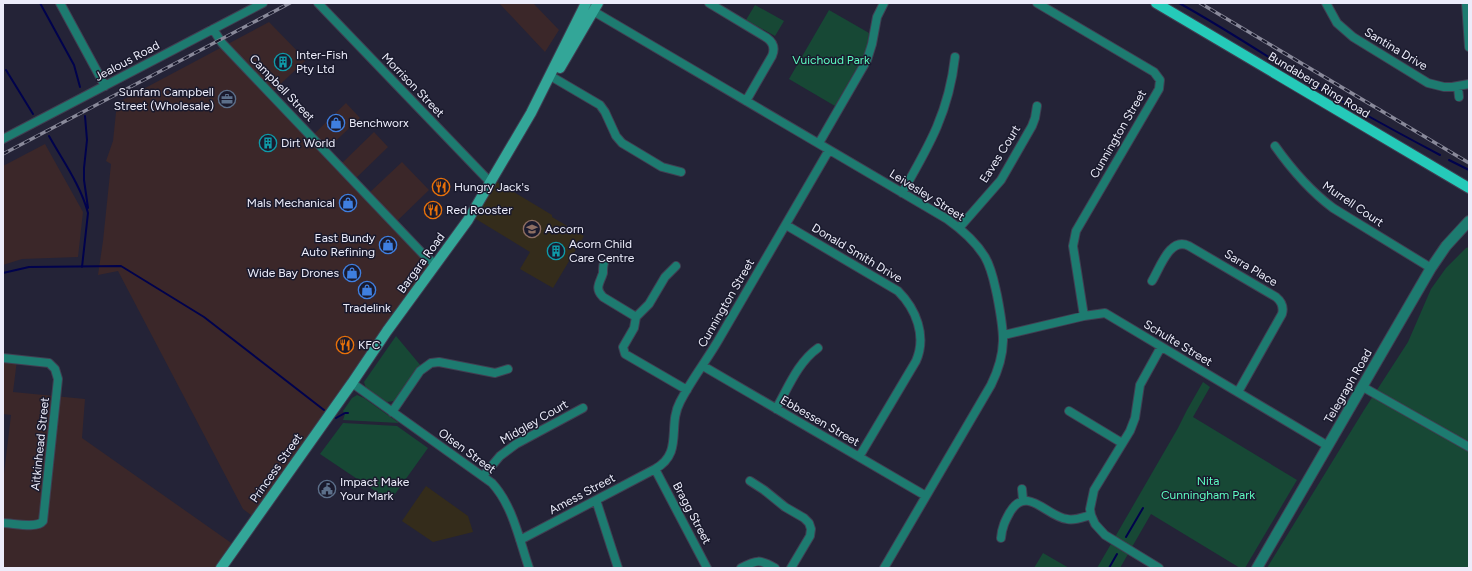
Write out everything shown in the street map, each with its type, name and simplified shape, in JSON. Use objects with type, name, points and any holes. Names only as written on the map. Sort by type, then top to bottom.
[{"type":"main road","name":"Bundaberg Ring Road","points":[[1156,3],[1469,188]]},
{"type":"main road","name":"Bargara Road","points":[[352,383],[387,331],[468,220],[552,77],[590,6]]},
{"type":"main road","name":"Princess Street","points":[[221,568],[352,383]]},
{"type":"street","points":[[60,3],[105,86]]},
{"type":"street","name":"Jealous Road","points":[[3,139],[263,3]]},
{"type":"street","name":"Morrison Street","points":[[318,3],[491,183]]},
{"type":"street","points":[[709,3],[767,38],[774,46],[772,56],[746,101]]},
{"type":"street","points":[[819,143],[867,60],[872,44],[877,17],[884,3]]},
{"type":"street","name":"Cunnington Street","points":[[1037,3],[1154,72],[1163,79],[1079,225],[1074,237],[1084,316]]},
{"type":"street","name":"Santina Drive","points":[[1326,3],[1337,23],[1353,37],[1428,83],[1444,87],[1458,87],[1469,84]]},
{"type":"street","points":[[1466,3],[1469,47]]},
{"type":"street","name":"Leivesley Street","points":[[590,6],[746,101],[946,218],[959,228],[978,247],[988,263],[994,279],[1002,319],[1004,335],[1002,357],[991,385],[884,568]]},
{"type":"street","name":"Campbell Street","points":[[213,29],[222,43],[423,254],[436,265]]},
{"type":"street","points":[[902,193],[928,148],[944,110],[953,76],[955,57]]},
{"type":"street","points":[[552,77],[600,106],[605,112],[616,136],[622,143],[662,167],[681,172]]},
{"type":"street","points":[[1458,87],[1459,97]]},
{"type":"street","name":"Eaves Court","points":[[959,228],[1001,180],[1032,126],[1037,106]]},
{"type":"street","name":"Murrell Court","points":[[1275,146],[1300,178],[1320,198],[1333,208],[1432,268]]},
{"type":"street","name":"Cunnington Street","points":[[655,470],[666,462],[672,452],[676,413],[680,402],[703,366],[829,150]]},
{"type":"street","name":"Telegraph Road","points":[[1257,568],[1432,268],[1446,246],[1469,222]]},
{"type":"street","name":"Donald Smith Drive","points":[[786,225],[898,291],[911,307],[917,318],[921,339],[919,354],[859,457]]},
{"type":"street","name":"Sarra Place","points":[[1152,281],[1169,251],[1178,242],[1189,246],[1269,293],[1285,305],[1281,317],[1238,392]]},
{"type":"street","points":[[604,263],[603,272],[598,286],[599,292],[604,297],[636,317]]},
{"type":"street","points":[[676,266],[665,277],[649,304],[636,317],[634,328],[624,347],[625,354],[688,390]]},
{"type":"street","name":"Schulte Street","points":[[1004,335],[1084,316],[1105,313],[1328,446]]},
{"type":"street","points":[[1159,568],[1105,535],[1097,526],[1091,515],[1091,503],[1094,490],[1130,431],[1140,385],[1161,347]]},
{"type":"street","points":[[776,409],[804,362],[810,354],[818,348]]},
{"type":"street","name":"Aitkinhead Street","points":[[3,358],[46,362],[53,367],[57,374],[58,386],[44,518],[41,524],[35,525],[3,523]]},
{"type":"street","points":[[392,412],[420,371],[432,363],[440,362],[495,373],[508,369]]},
{"type":"street","name":"Ebbessen Street","points":[[703,366],[926,496]]},
{"type":"street","name":"Olsen Street","points":[[352,383],[492,483],[505,500],[529,568]]},
{"type":"street","points":[[1363,387],[1469,447]]},
{"type":"street","name":"Midgley Court","points":[[483,476],[500,456],[516,444],[583,408]]},
{"type":"street","points":[[1069,411],[1122,443]]},
{"type":"street","name":"Amess Street","points":[[520,540],[655,470]]},
{"type":"street","name":"Bragg Street","points":[[655,470],[707,568]]},
{"type":"street","points":[[750,481],[814,526],[810,536],[791,568]]},
{"type":"street","points":[[1022,489],[1024,500]]},
{"type":"street","points":[[596,500],[618,568]]},
{"type":"street","points":[[1001,538],[1002,527],[1012,509],[1024,500],[1031,501],[1067,520],[1078,519],[1091,515]]},
{"type":"street","points":[[741,568],[751,562],[760,561],[775,568]]},
{"type":"shaded area","points":[[499,3],[533,3],[559,30],[545,52]]},
{"type":"shaded area","points":[[269,22],[306,60],[271,93],[312,136],[346,103],[360,118],[326,150],[340,165],[374,132],[388,147],[354,180],[368,194],[402,162],[429,190],[395,223],[437,265],[255,518],[243,509],[118,271],[98,275],[111,164],[106,161],[113,141],[117,103]]},
{"type":"shaded area","points":[[45,144],[83,212],[78,257],[22,259],[3,265],[3,166]]},
{"type":"shaded area","name":"Accorn","points":[[494,180],[584,236],[553,288],[520,269],[530,252],[471,216]]},
{"type":"shaded area","points":[[3,358],[17,360],[13,392],[85,399],[82,438],[237,547],[222,568],[3,568],[3,482],[11,415],[3,414]]},
{"type":"shaded area","points":[[426,486],[468,516],[473,532],[433,542],[402,521]]},
{"type":"green space","points":[[755,5],[784,21],[775,36],[746,20]]},
{"type":"green space","name":"Vuichoud Park","points":[[829,10],[869,33],[866,52],[835,106],[789,79]]},
{"type":"green space","points":[[1469,247],[1469,568],[1267,568],[1364,410],[1408,342],[1431,289],[1446,268],[1466,248]]},
{"type":"green space","points":[[396,336],[421,366],[397,398],[394,401],[387,402],[366,388],[364,382]]},
{"type":"green space","name":"Nita Cunningham Park","points":[[1203,382],[1210,387],[1193,417],[1297,480],[1245,568],[1240,568],[1151,514],[1132,547],[1115,537]]},
{"type":"green space","points":[[357,395],[364,398],[399,423],[343,420],[345,414],[343,411],[352,398]]},
{"type":"green space","points":[[343,423],[397,426],[428,448],[390,501],[320,454]]},
{"type":"green space","points":[[1111,544],[1128,554],[1120,568],[1097,568]]},
{"type":"green space","points":[[1043,553],[1069,568],[1034,568]]},
{"type":"waterway","points":[[40,3],[74,65],[80,87]]},
{"type":"waterway","points":[[1179,3],[1221,27],[1326,92],[1440,155]]},
{"type":"waterway","points":[[6,70],[33,114]]},
{"type":"waterway","points":[[85,116],[87,140],[84,180],[88,208]]},
{"type":"waterway","points":[[49,136],[76,183],[88,213],[82,267]]},
{"type":"waterway","points":[[1449,160],[1469,170]]},
{"type":"waterway","points":[[3,273],[29,267],[121,266],[204,317],[324,410]]},
{"type":"waterway","points":[[336,418],[348,413]]},
{"type":"waterway","points":[[1126,537],[1143,508]]},
{"type":"waterway","points":[[1109,568],[1117,554]]},
{"type":"railway","points":[[3,154],[290,3]]},
{"type":"railway","points":[[1200,3],[1469,163]]},
{"type":"place","name":"Inter-Fish Pty Ltd","points":[[283,62]]},
{"type":"place","name":"Sunfam Campbell Street (Wholesale)","points":[[227,99]]},
{"type":"place","name":"Benchworx","points":[[336,123]]},
{"type":"place","name":"Dirt World","points":[[268,143]]},
{"type":"place","name":"Hungry Jack's","points":[[441,187]]},
{"type":"place","name":"Mals Mechanical","points":[[348,203]]},
{"type":"place","name":"Red Rooster","points":[[433,210]]},
{"type":"place","name":"Accorn","points":[[532,229]]},
{"type":"place","name":"East Bundy Auto Refining","points":[[388,245]]},
{"type":"place","name":"Acorn Child Care Centre","points":[[556,251]]},
{"type":"place","name":"Wide Bay Drones","points":[[352,273]]},
{"type":"place","name":"Tradelink","points":[[367,290]]},
{"type":"place","name":"KFC","points":[[345,345]]},
{"type":"place","name":"Impact Make Your Mark","points":[[327,489]]}]
